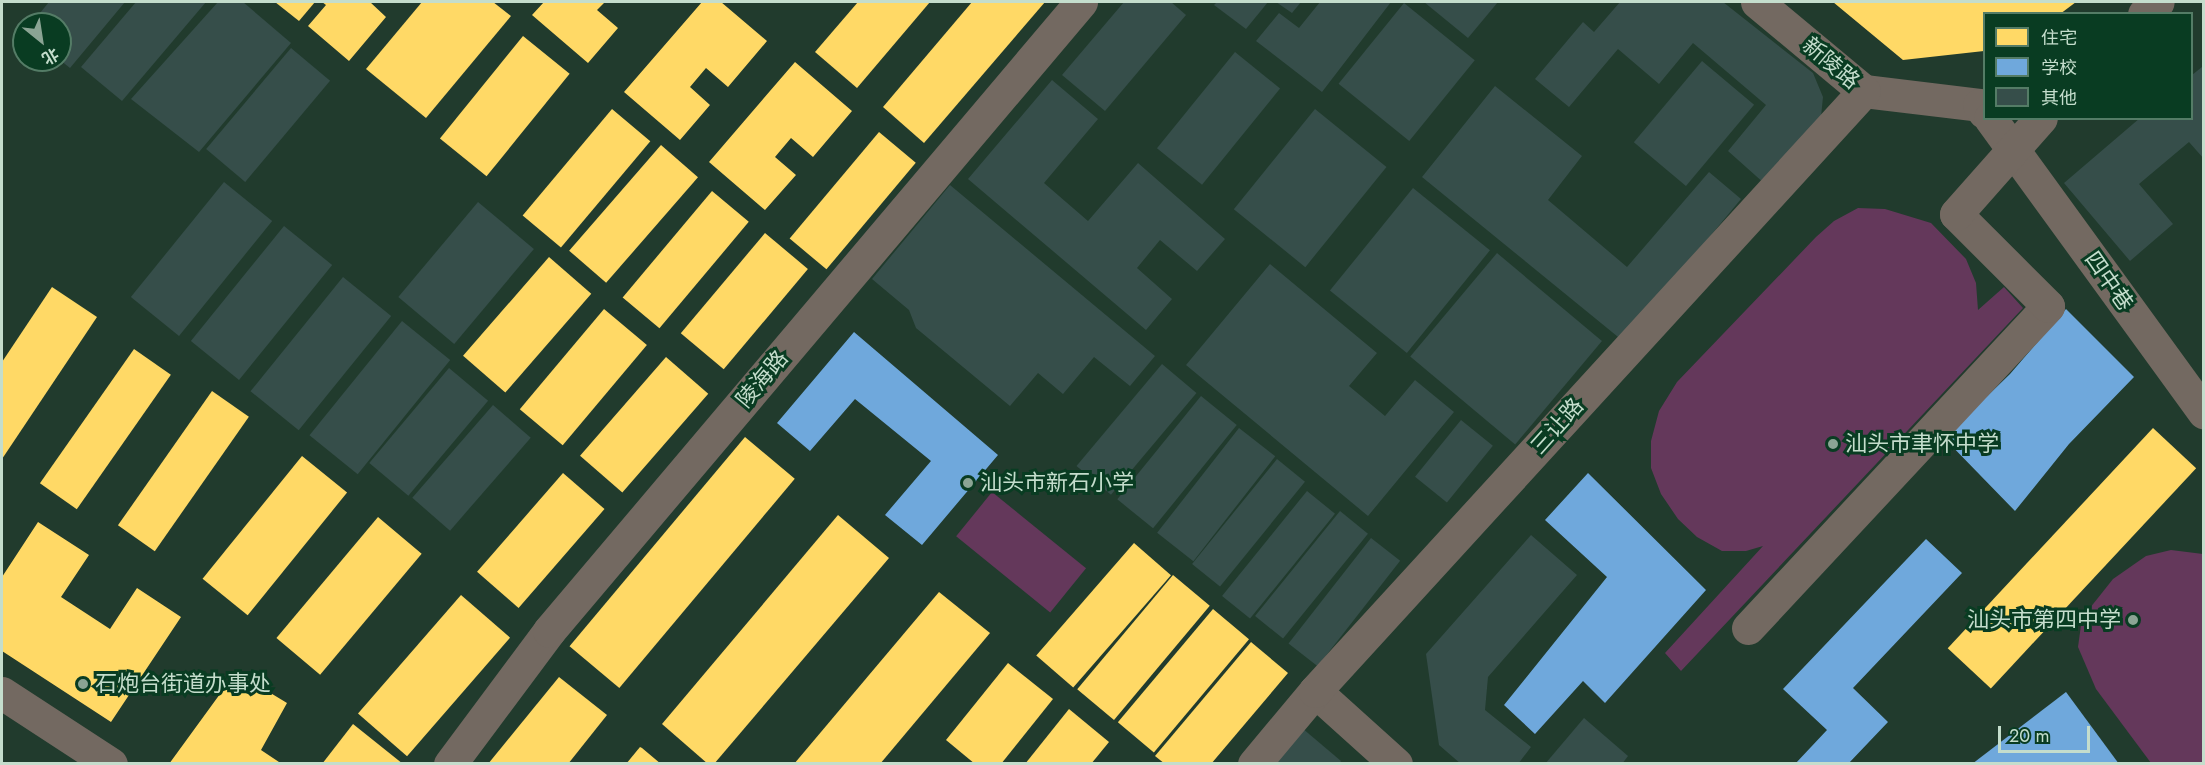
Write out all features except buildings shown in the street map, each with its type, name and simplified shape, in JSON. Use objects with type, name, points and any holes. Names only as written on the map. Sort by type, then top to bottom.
[{"type":"street","name":"陵海路","points":[[450,764],[549,631],[1081,2]]},
{"type":"street","name":"新陵路","points":[[1757,2],[1864,91],[1979,105],[1983,111]]},
{"type":"street","points":[[2146,12],[2158,2]]},
{"type":"street","name":"三让路","points":[[1254,764],[1315,691],[1864,91]]},
{"type":"street","points":[[1992,120],[2015,149]]},
{"type":"street","points":[[1748,628],[2048,306],[1956,214],[2039,120]]},
{"type":"street","name":"四中巷","points":[[2015,149],[2204,413]]},
{"type":"street","points":[[1315,691],[1396,764]]},
{"type":"street","points":[[5,702],[111,764]]},
{"type":"shaded area","points":[[1858,208],[1885,209],[1931,223],[1966,259],[1976,283],[1978,310],[2004,287],[2023,308],[1681,671],[1665,653],[1763,546],[1746,551],[1722,551],[1697,537],[1678,519],[1661,494],[1651,468],[1651,441],[1659,411],[1677,382],[1816,237],[1834,221]]},
{"type":"shaded area","points":[[992,492],[1086,568],[1050,612],[956,536]]},
{"type":"shaded area","points":[[2171,550],[2203,554],[2203,763],[2151,763],[2096,689],[2078,647],[2082,618],[2113,579],[2146,556]]},
{"type":"place","name":"汕头市聿怀中学","points":[[1833,444]]},
{"type":"place","name":"汕头市新石小学","points":[[968,483]]},
{"type":"place","name":"汕头市第四中学","points":[[2133,620]]},
{"type":"place","name":"石炮台街道办事处","points":[[83,684]]}]
